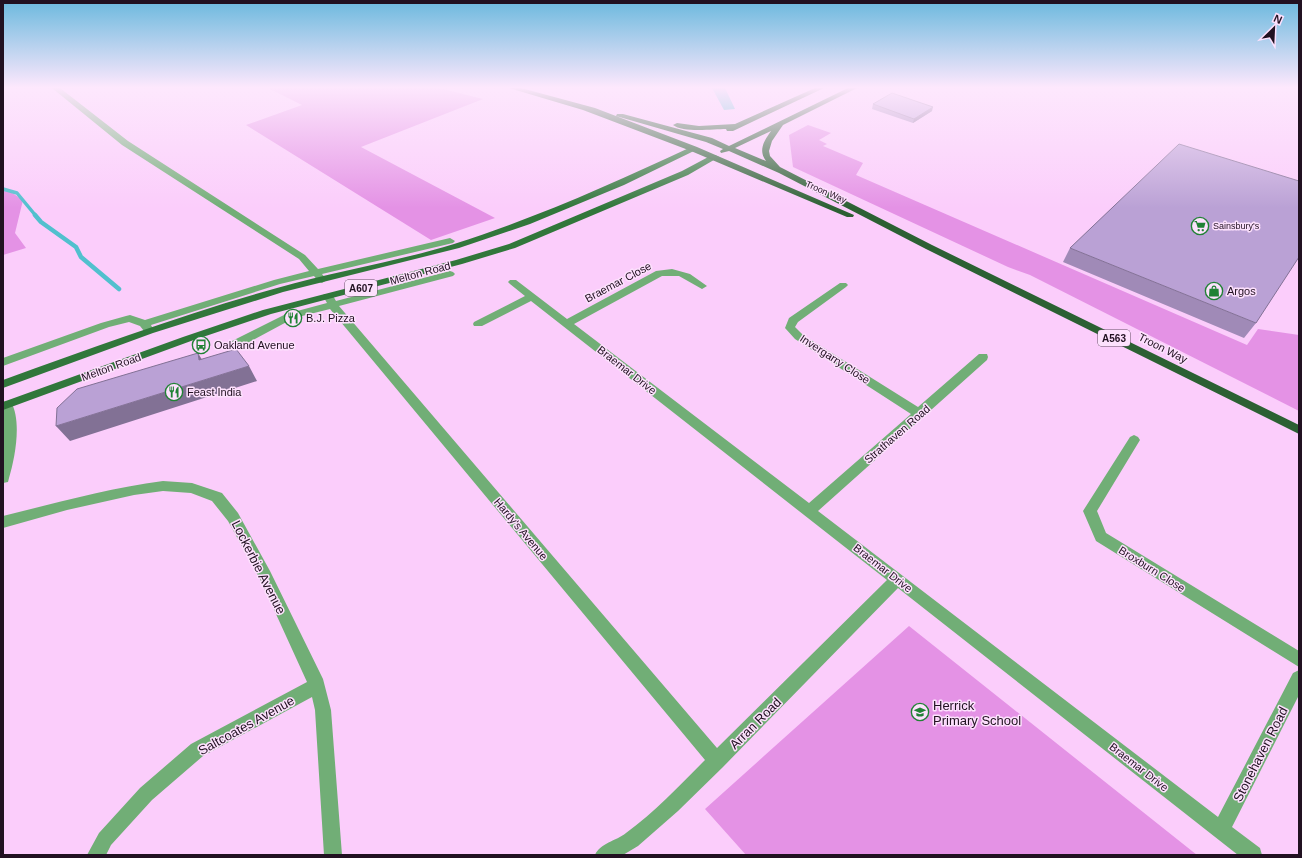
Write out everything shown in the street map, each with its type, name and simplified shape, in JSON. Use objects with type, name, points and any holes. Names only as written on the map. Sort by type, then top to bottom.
[{"type":"highway","name":"Troon Way","points":[[637,128],[715,157],[929,247]]},
{"type":"highway","name":"Troon Way","points":[[664,128],[708,140],[782,171],[929,247],[1016,288],[1299,430]]},
{"type":"highway","name":"Melton Road","points":[[694,149],[732,128]]},
{"type":"highway","name":"Melton Road","points":[[715,157],[729,148],[770,128]]},
{"type":"highway","points":[[777,128],[765,146],[764,153],[767,160],[782,171]]},
{"type":"main road","name":"Melton Road","points":[[453,243],[527,222],[626,181],[694,149]]},
{"type":"main road","name":"Melton Road","points":[[5,406],[187,339],[266,312],[331,300],[512,246],[568,224],[685,173],[715,157]]},
{"type":"main road","points":[[453,243],[468,260]]},
{"type":"main road","name":"Melton Road","points":[[3,384],[147,328]]},
{"type":"street","points":[[106,128],[125,143],[302,258],[319,277]]},
{"type":"street","points":[[3,362],[106,325],[130,318],[147,328],[277,282],[319,277],[453,243]]},
{"type":"street","name":"Braemar Close","points":[[568,323],[659,273],[669,271],[679,272],[702,286]]},
{"type":"street","points":[[236,344],[290,316],[331,300],[450,274]]},
{"type":"street","name":"Braemar Drive","points":[[513,282],[568,323],[1253,855]]},
{"type":"street","name":"Invergarry Close","points":[[844,285],[793,320],[790,328],[799,337],[920,414]]},
{"type":"street","points":[[478,324],[532,296]]},
{"type":"street","name":"Hardy's Avenue","points":[[331,300],[717,761]]},
{"type":"street","name":"Strathaven Road","points":[[809,511],[983,357]]},
{"type":"street","points":[[3,478],[8,457],[5,406]]},
{"type":"street","name":"Broxburn Close","points":[[1134,440],[1090,512],[1101,537],[1299,660]]},
{"type":"street","name":"Lockerbie Avenue","points":[[3,522],[74,503],[134,490],[163,486],[192,488],[217,497],[233,517],[265,576],[316,685],[323,710],[333,855]]},
{"type":"street","name":"Arran Road","points":[[604,855],[632,840],[672,805],[897,579]]},
{"type":"street","name":"Stonehaven Road","points":[[1221,830],[1299,678]]},
{"type":"street","name":"Saltcoates Avenue","points":[[96,855],[104,839],[146,794],[197,750],[316,685]]},
{"type":"shaded area","points":[[251,128],[409,128],[361,147],[495,218],[431,240]]},
{"type":"shaded area","points":[[802,128],[817,128],[831,133],[819,140],[827,144],[823,146],[863,163],[856,175],[1247,345],[1258,329],[1299,335],[1299,411],[1030,275],[1008,267],[793,167],[789,135]]},
{"type":"shaded area","points":[[3,187],[23,200],[15,233],[26,248],[3,255]]},
{"type":"shaded area","name":"Herrick Primary School","points":[[909,626],[1197,855],[746,855],[705,809]]},
{"type":"building","name":"Sainsbury's","points":[[1179,144],[1299,181],[1299,257],[1256,323],[1070,248]]},
{"type":"building","points":[[236,349],[249,366],[56,426],[57,408],[77,389],[198,353],[199,360]]},
{"type":"waterway","points":[[3,189],[17,193],[36,216]]},
{"type":"waterway","points":[[35,215],[41,222],[76,247],[81,257],[119,289]]},
{"type":"place","name":"Sainsbury's","points":[[1200,226]]},
{"type":"place","name":"Argos","points":[[1214,291]]},
{"type":"place","name":"B.J. Pizza","points":[[293,318]]},
{"type":"place","name":"Oakland Avenue","points":[[201,345]]},
{"type":"place","name":"Feast India","points":[[174,392]]},
{"type":"place","name":"Herrick Primary School","points":[[920,712]]}]
